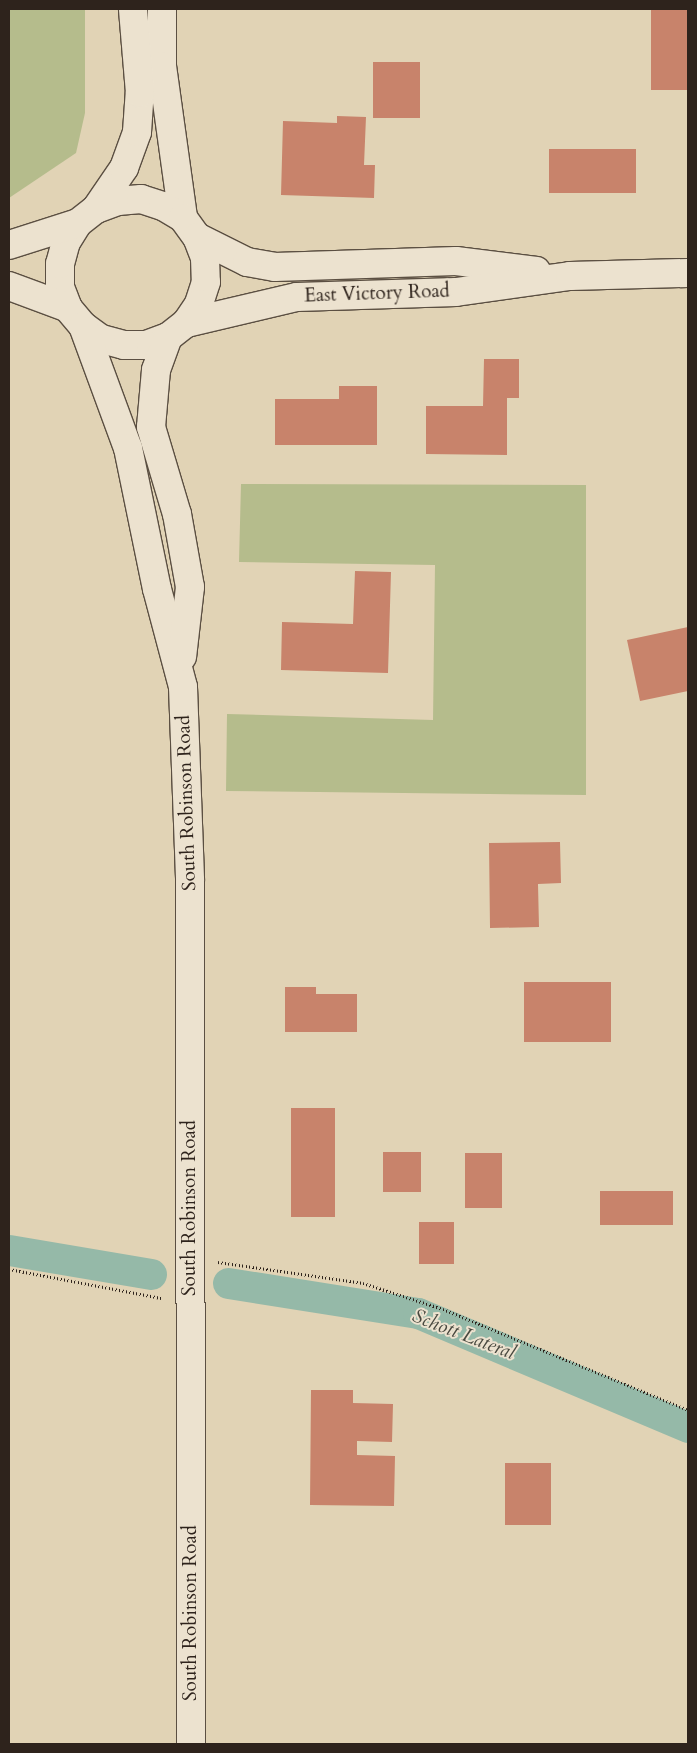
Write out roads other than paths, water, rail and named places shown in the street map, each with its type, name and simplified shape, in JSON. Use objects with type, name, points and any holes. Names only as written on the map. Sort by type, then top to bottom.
[{"type":"street","points":[[75,317],[60,287],[60,264],[66,242],[124,168],[137,132],[140,94],[133,9]]},
{"type":"street","points":[[9,286],[75,317],[101,339],[124,345],[146,345],[177,330],[200,304],[206,282],[205,258],[190,228],[162,66],[162,9]]},
{"type":"street","points":[[9,245],[87,216],[118,201],[141,199],[163,206],[190,228]]},
{"type":"street","name":"East Victory Road","points":[[190,228],[247,262],[275,267],[456,261],[570,276]]},
{"type":"street","name":"East Victory Road","points":[[177,330],[297,297],[456,292],[570,276],[688,273]]},
{"type":"street","name":"South Robinson Road","points":[[75,317],[128,448],[157,589],[181,671]]},
{"type":"street","name":"South Robinson Road","points":[[177,330],[154,379],[151,427],[177,514],[190,587],[181,671],[190,881],[191,1744]]},
{"type":"waterway","name":"Schott Lateral","points":[[9,1250],[151,1274]]},
{"type":"waterway","name":"Schott Lateral","points":[[228,1283],[418,1313],[688,1427]]}]
